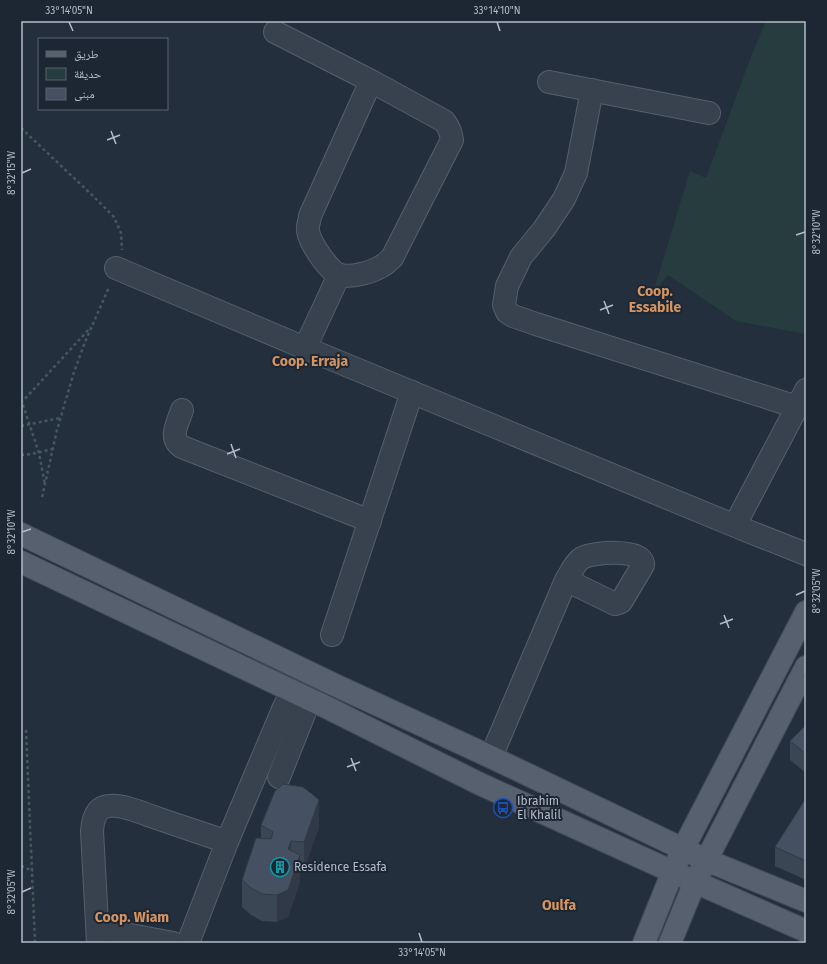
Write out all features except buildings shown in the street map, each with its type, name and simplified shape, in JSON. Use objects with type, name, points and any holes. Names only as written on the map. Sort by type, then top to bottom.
[{"type":"main road","points":[[21,534],[337,686],[491,757],[706,860],[806,901]]},
{"type":"main road","points":[[21,562],[301,695],[478,783],[806,931]]},
{"type":"main road","points":[[644,943],[683,849],[806,612]]},
{"type":"main road","points":[[670,943],[695,882],[806,666]]},
{"type":"street","points":[[275,32],[371,81],[444,121],[449,127],[452,140],[392,258],[382,266],[369,272],[353,275],[339,275],[323,260],[312,242],[308,230],[310,216],[371,81]]},
{"type":"street","points":[[549,82],[709,113]]},
{"type":"street","points":[[592,90],[576,173],[564,199],[544,229],[521,258],[507,286],[504,305],[507,312],[528,322],[802,399],[735,525]]},
{"type":"street","points":[[116,268],[305,348],[806,554]]},
{"type":"street","points":[[305,348],[339,275]]},
{"type":"street","points":[[332,635],[412,392]]},
{"type":"street","points":[[182,410],[174,433],[174,439],[177,444],[182,447],[370,521]]},
{"type":"street","points":[[491,757],[566,580]]},
{"type":"street","points":[[279,777],[301,695]]},
{"type":"street","points":[[188,943],[227,842],[281,714],[301,695]]},
{"type":"street","points":[[173,943],[98,936],[92,831],[93,821],[97,812],[102,808],[115,805],[227,842]]},
{"type":"path","points":[[21,128],[92,194],[114,217],[121,233],[122,242],[120,257],[106,297],[92,325],[74,372],[60,418],[46,486],[42,497]]},
{"type":"path","points":[[46,486],[39,453],[21,402],[92,325]]},
{"type":"path","points":[[21,426],[60,418]]},
{"type":"path","points":[[21,455],[39,453],[53,449]]},
{"type":"path","points":[[26,730],[35,943]]},
{"type":"path","points":[[21,866],[32,871]]},
{"type":"green space","points":[[766,21],[806,21],[806,334],[736,321],[668,275],[653,293],[690,171],[706,178],[752,54]]},
{"type":"place","name":"Ibrahim El Khalil","points":[[503,808]]},
{"type":"place","name":"Residence Essafa","points":[[280,867]]},
{"type":"district","name":"Coop. Essabile","points":[[655,300]]},
{"type":"district","name":"Coop. Erraja","points":[[310,361]]},
{"type":"district","name":"Oulfa","points":[[559,905]]},
{"type":"district","name":"Coop. Wiam","points":[[132,917]]}]
